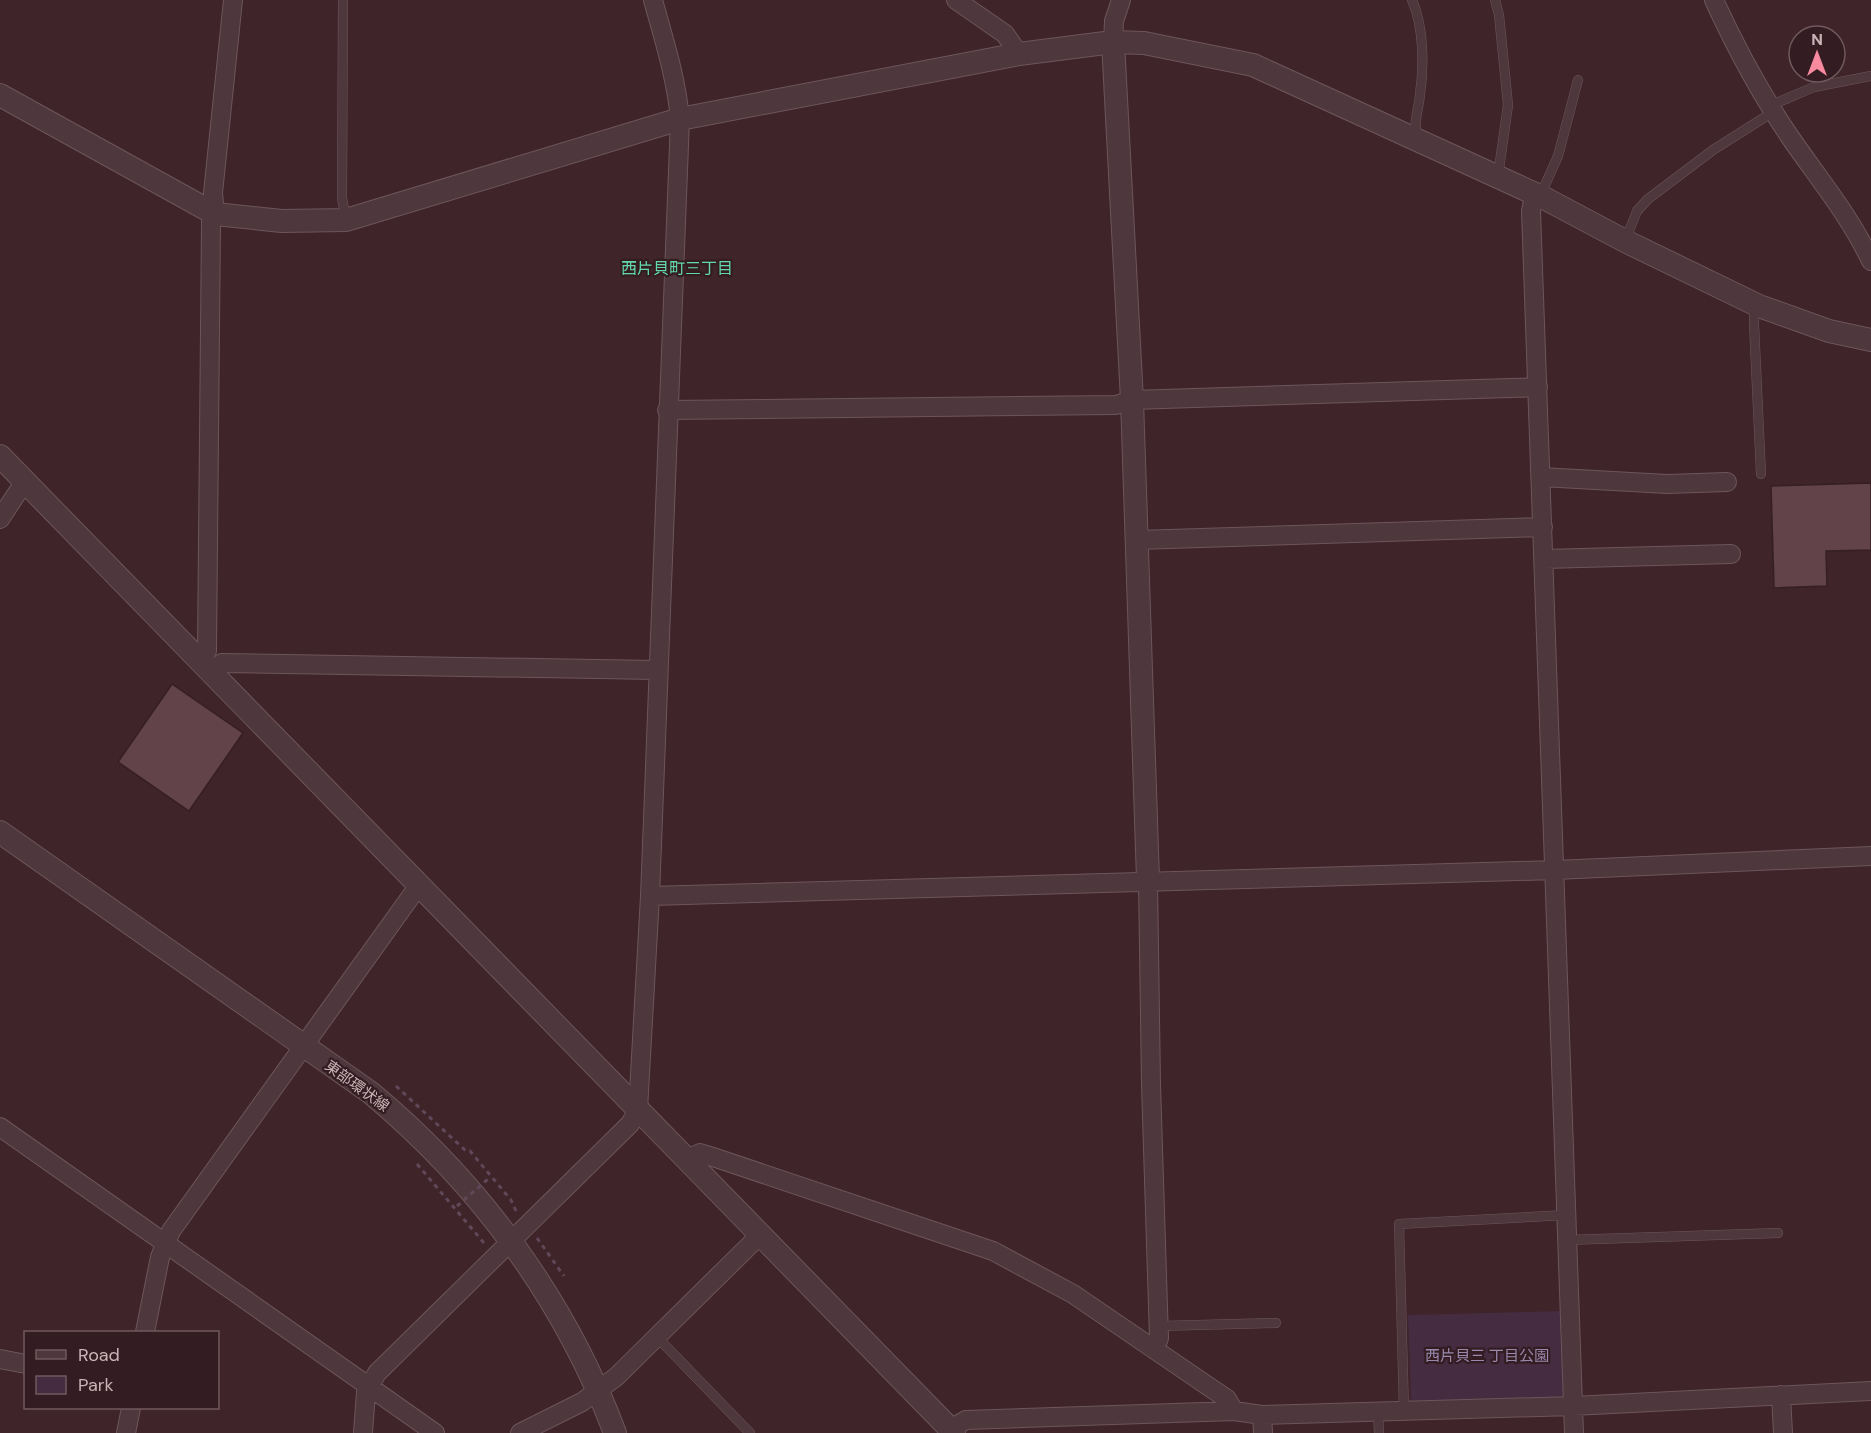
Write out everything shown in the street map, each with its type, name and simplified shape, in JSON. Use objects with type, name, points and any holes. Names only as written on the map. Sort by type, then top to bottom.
[{"type":"street","points":[[205,667],[211,222],[215,214],[213,193],[233,0]]},
{"type":"street","points":[[363,1433],[368,1385],[377,1373],[630,1124],[638,1110],[650,896],[680,119],[678,91],[666,40],[653,0]]},
{"type":"street","points":[[956,0],[1005,34],[1019,54]]},
{"type":"street","points":[[1121,0],[1114,21],[1113,42],[1132,400],[1148,880],[1151,1085],[1159,1326],[1159,1342],[1155,1349]]},
{"type":"street","points":[[1714,0],[1743,62],[1771,109],[1846,217],[1871,261]]},
{"type":"street","points":[[3,101],[215,214],[282,221],[346,220],[680,119],[1019,54],[1113,42],[1144,43],[1253,65],[1544,198],[1625,241],[1759,306],[1829,331],[1871,340]]},
{"type":"street","points":[[1544,198],[1533,201],[1531,211],[1556,870],[1574,1433]]},
{"type":"street","points":[[667,410],[1116,405],[1132,400],[1538,387]]},
{"type":"street","points":[[0,456],[952,1431],[966,1420],[1234,1411],[1262,1424],[1378,1412],[1573,1406],[1871,1391]]},
{"type":"street","points":[[1541,477],[1666,484],[1727,482]]},
{"type":"street","points":[[0,519],[25,481]]},
{"type":"street","points":[[1137,540],[1543,527]]},
{"type":"street","points":[[1544,560],[1731,554]]},
{"type":"street","points":[[205,667],[222,663],[657,670]]},
{"type":"street","name":"東部環状線","points":[[0,832],[301,1046],[371,1093],[397,1115],[457,1175],[510,1240],[550,1298],[599,1390],[615,1433]]},
{"type":"street","points":[[650,896],[1556,870],[1871,856]]},
{"type":"street","points":[[145,1331],[165,1242],[301,1046],[419,885]]},
{"type":"street","points":[[0,1127],[435,1433]]},
{"type":"street","points":[[687,1158],[700,1153],[710,1156],[993,1251],[1061,1286],[1232,1402],[1234,1411]]},
{"type":"street","points":[[520,1433],[599,1390],[760,1235]]},
{"type":"street","points":[[0,1359],[24,1364]]},
{"type":"street","points":[[1781,1395],[1783,1433]]},
{"type":"street","points":[[126,1433],[131,1409]]},
{"type":"lane","points":[[343,0],[342,198],[346,220]]},
{"type":"lane","points":[[1412,0],[1419,22],[1421,46],[1422,84],[1419,110],[1414,123],[1418,141]]},
{"type":"lane","points":[[1495,0],[1500,15],[1508,105],[1498,178]]},
{"type":"lane","points":[[1625,241],[1637,212],[1648,199],[1771,109],[1814,87],[1871,76]]},
{"type":"lane","points":[[1544,198],[1545,185],[1558,156],[1578,80]]},
{"type":"lane","points":[[1759,306],[1754,310],[1754,324],[1761,474]]},
{"type":"lane","points":[[1404,1411],[1399,1224],[1566,1215]]},
{"type":"lane","points":[[1567,1240],[1778,1233]]},
{"type":"lane","points":[[1159,1326],[1276,1323]]},
{"type":"lane","points":[[656,1336],[750,1433]]},
{"type":"lane","points":[[1378,1412],[1379,1433]]},
{"type":"path","points":[[388,1081],[435,1120],[466,1151],[468,1156]]},
{"type":"path","points":[[466,1151],[470,1151],[511,1200],[510,1204],[522,1217]]},
{"type":"path","points":[[410,1158],[489,1250]]},
{"type":"path","points":[[457,1206],[488,1179]]},
{"type":"path","points":[[534,1234],[564,1276]]},
{"type":"green space","name":"西片貝三 丁目公園","points":[[1562,1311],[1565,1398],[1411,1402],[1408,1315]]},
{"type":"building","points":[[1871,483],[1871,550],[1826,551],[1827,586],[1774,588],[1771,486]]},
{"type":"building","points":[[172,684],[243,733],[189,811],[118,762]]},
{"type":"district","name":"西片貝町三丁目","points":[[677,268]]}]
